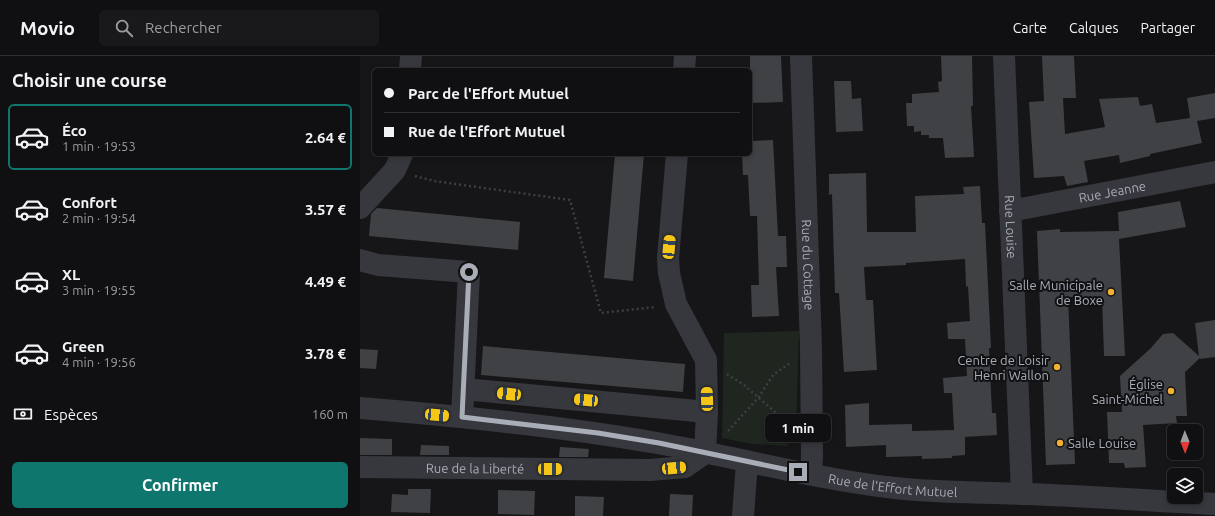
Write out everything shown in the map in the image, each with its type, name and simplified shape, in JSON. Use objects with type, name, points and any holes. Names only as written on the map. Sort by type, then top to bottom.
[{"type":"street","points":[[410,68],[411,56]]},
{"type":"street","points":[[684,68],[685,56]]},
{"type":"street","name":"Rue du Cottage","points":[[800,56],[811,347],[811,474]]},
{"type":"street","name":"Rue Louise","points":[[1004,56],[1022,494]]},
{"type":"street","points":[[677,156],[668,273],[676,304],[706,360],[707,453]]},
{"type":"street","points":[[360,208],[398,162]]},
{"type":"street","name":"Rue Jeanne","points":[[1010,211],[1215,172]]},
{"type":"street","points":[[360,260],[378,265],[469,272],[462,417]]},
{"type":"street","points":[[464,389],[707,412]]},
{"type":"street","name":"Rue de l'Effort Mutuel","points":[[360,408],[462,417],[598,433],[659,443],[811,474],[896,488],[978,494],[1022,494],[1215,504]]},
{"type":"street","name":"Rue de la Liberté","points":[[360,468],[650,470],[685,467],[707,453]]},
{"type":"street","points":[[743,516],[747,462]]},
{"type":"path","points":[[398,162],[434,181],[570,200],[601,313],[676,304]]},
{"type":"path","points":[[707,453],[759,398],[773,375],[811,347]]},
{"type":"path","points":[[706,360],[744,385],[790,426]]},
{"type":"shaded area","points":[[799,331],[796,431],[787,446],[752,444],[722,438],[724,333]]},
{"type":"building","points":[[750,56],[781,56],[783,102],[752,103],[752,68],[750,68]]},
{"type":"building","points":[[941,56],[972,56],[973,106],[971,106],[974,157],[945,158],[943,138],[929,138],[929,135],[921,135],[921,131],[914,132],[914,126],[907,126],[906,103],[912,103],[912,94],[939,92],[938,82],[942,81]]},
{"type":"building","points":[[1042,56],[1074,56],[1076,98],[1063,98],[1065,134],[1105,127],[1099,99],[1138,97],[1140,106],[1152,104],[1156,123],[1190,118],[1187,98],[1215,93],[1215,118],[1197,121],[1202,143],[1150,154],[1150,156],[1120,163],[1119,155],[1084,161],[1088,182],[1067,186],[1064,176],[1034,178],[1029,102],[1044,101]]},
{"type":"building","points":[[834,81],[851,81],[852,99],[861,98],[863,131],[836,132]]},
{"type":"building","points":[[773,140],[778,236],[786,236],[787,267],[776,267],[779,316],[752,317],[751,285],[759,285],[757,216],[750,216],[748,175],[743,175],[742,156],[752,156],[752,141]]},
{"type":"building","points":[[615,156],[644,156],[633,281],[604,278]]},
{"type":"building","points":[[866,173],[867,232],[916,232],[915,196],[964,194],[963,187],[980,186],[982,223],[985,223],[991,348],[989,348],[992,413],[996,413],[997,435],[965,437],[965,455],[952,456],[952,458],[922,459],[922,456],[886,457],[886,445],[846,447],[845,405],[869,403],[869,425],[912,424],[912,431],[954,430],[952,393],[944,393],[943,378],[967,376],[965,339],[948,339],[947,323],[970,321],[968,286],[966,287],[965,259],[906,263],[906,265],[864,267],[866,300],[873,300],[877,370],[844,372],[839,293],[835,293],[832,194],[829,195],[829,174]]},
{"type":"building","points":[[1180,201],[1186,227],[1119,239],[1125,356],[1104,356],[1102,297],[1068,297],[1075,464],[1046,465],[1037,231],[1060,229],[1060,232],[1119,231],[1118,212]]},
{"type":"building","points":[[377,208],[520,222],[518,250],[369,236],[371,214]]},
{"type":"building","points":[[1215,320],[1215,357],[1200,358],[1185,372],[1187,416],[1176,416],[1177,423],[1143,425],[1146,467],[1125,468],[1124,463],[1109,463],[1107,412],[1122,412],[1120,376],[1151,348],[1163,334],[1173,333],[1199,356],[1195,323]]},
{"type":"building","points":[[483,346],[685,364],[683,392],[481,375]]},
{"type":"building","points":[[360,349],[378,350],[376,369],[360,368]]},
{"type":"building","points":[[360,438],[392,439],[392,455],[360,455]]},
{"type":"building","points":[[421,445],[449,446],[449,455],[420,455]]},
{"type":"building","points":[[560,447],[589,449],[588,457],[559,457]]},
{"type":"building","points":[[408,489],[431,489],[430,513],[391,512],[392,494],[408,495]]},
{"type":"building","points":[[498,490],[535,491],[534,515],[498,514]]},
{"type":"building","points":[[670,494],[693,495],[692,516],[669,516]]},
{"type":"building","points":[[575,496],[604,497],[603,516],[575,516]]},
{"type":"place","name":"Salle Municipale de Boxe","points":[[1111,292]]},
{"type":"place","name":"Centre de Loisir Henri Wallon","points":[[1057,367]]},
{"type":"place","name":"Église Saint-Michel","points":[[1171,391]]},
{"type":"place","name":"Salle Louise","points":[[1060,443]]},
{"type":"route","points":[[469,272],[462,417],[598,433],[659,443],[798,472]]}]
